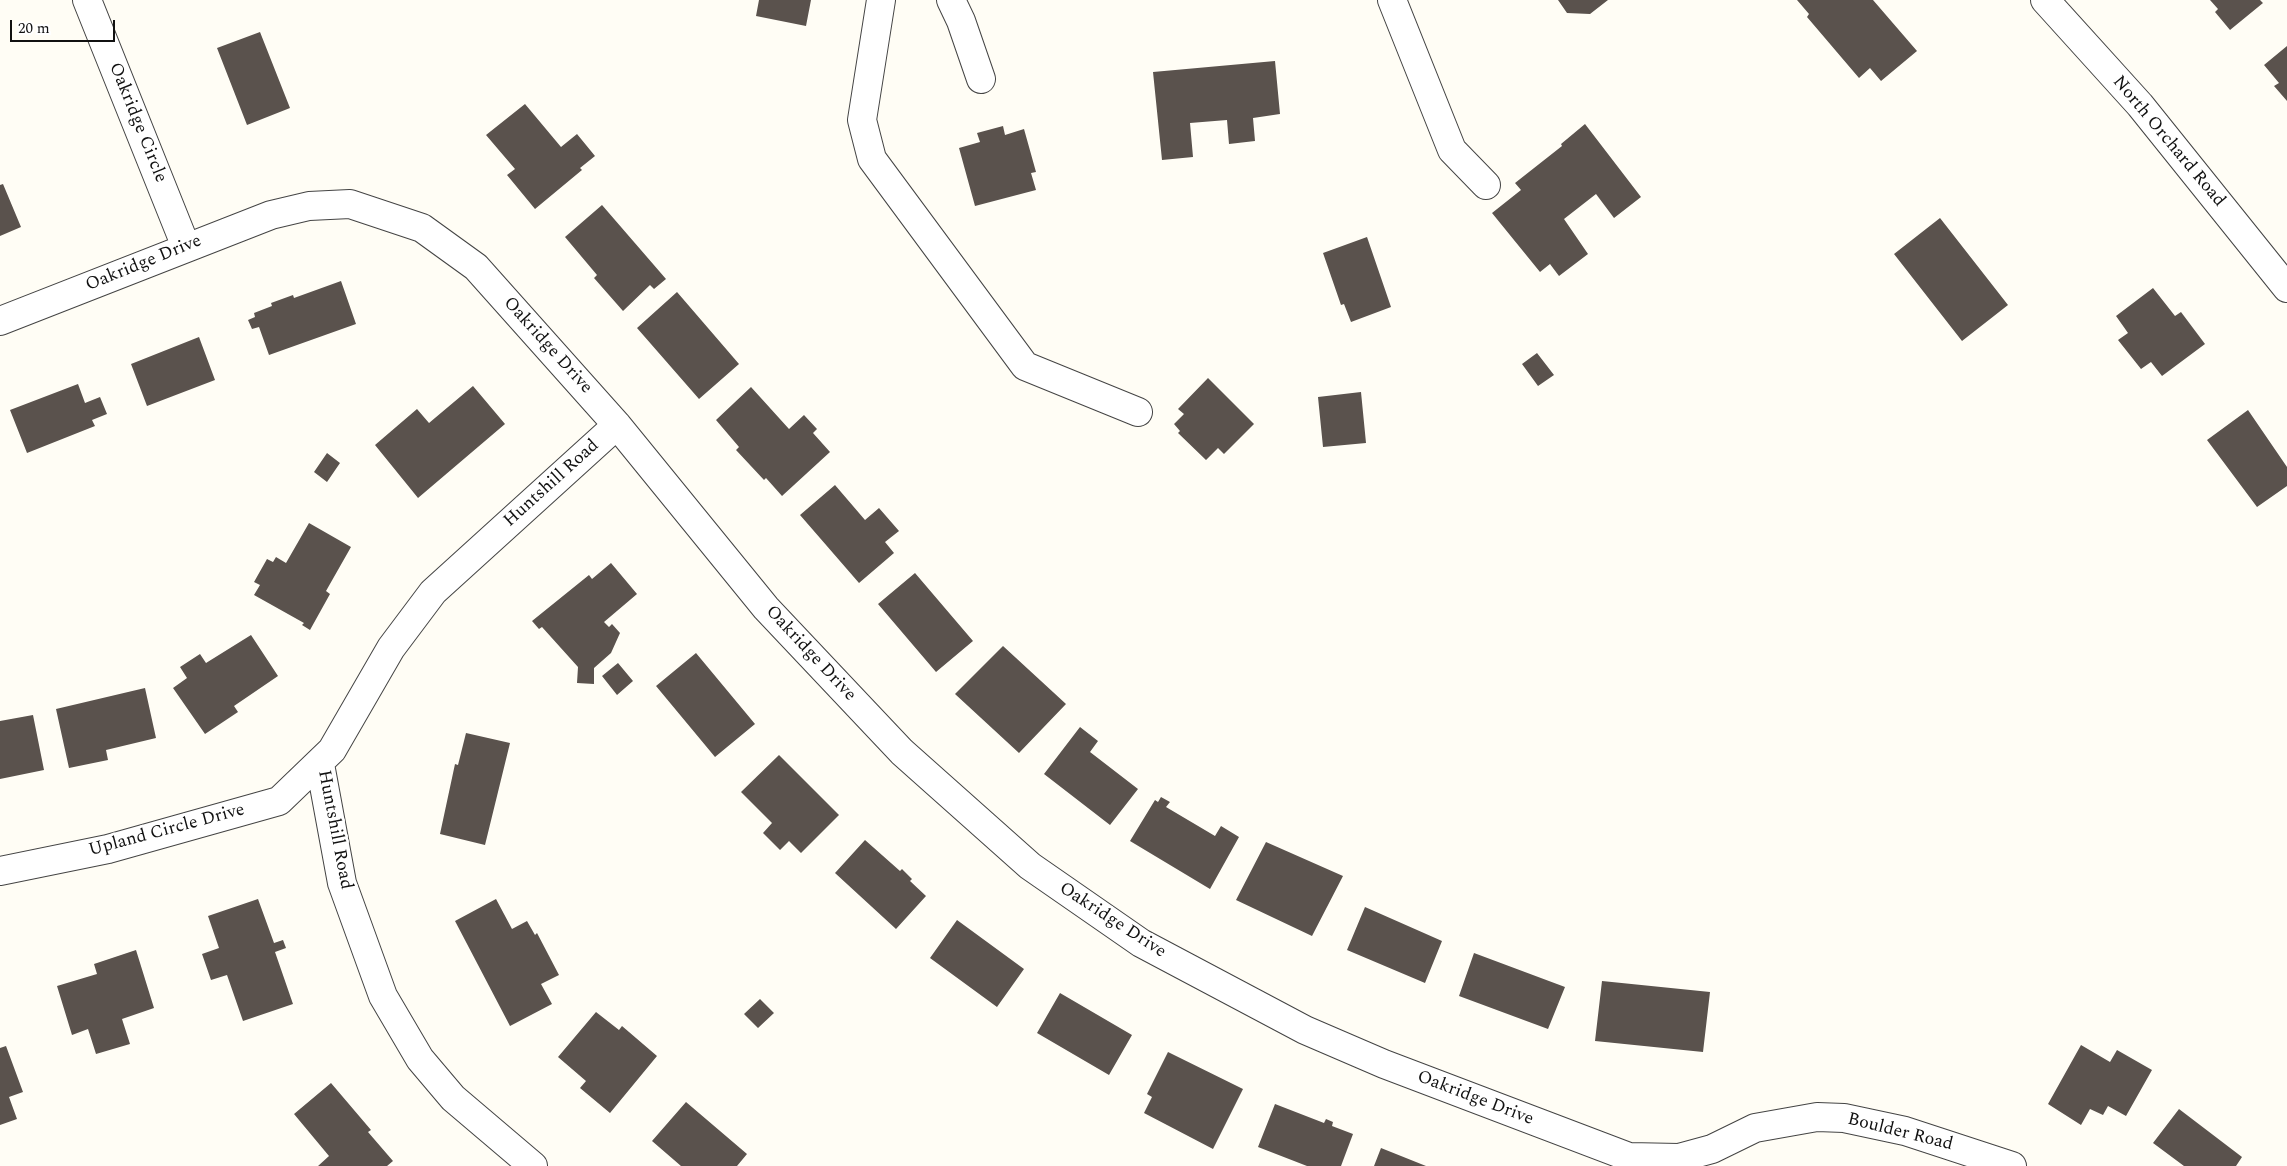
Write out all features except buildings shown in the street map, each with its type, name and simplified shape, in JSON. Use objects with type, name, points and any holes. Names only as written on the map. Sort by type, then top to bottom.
[{"type":"street","name":"Oakridge Circle","points":[[88,0],[186,247]]},
{"type":"street","points":[[880,0],[862,120],[872,159],[1026,366],[1138,412]]},
{"type":"street","points":[[951,0],[961,21],[981,79]]},
{"type":"street","points":[[1392,0],[1452,150],[1486,185]]},
{"type":"street","name":"North Orchard Road","points":[[2046,0],[2140,105],[2287,288]]},
{"type":"street","name":"Oakridge Drive","points":[[0,321],[271,214],[309,206],[350,204],[422,228],[476,267],[617,425],[766,608],[902,752],[1030,866],[1133,938],[1305,1030],[1384,1064],[1629,1157],[1678,1162]]},
{"type":"street","name":"Huntshill Road","points":[[533,1166],[453,1098],[420,1059],[383,996],[342,883],[320,764],[332,750],[391,648],[433,592],[617,425]]},
{"type":"street","name":"Upland Circle Drive","points":[[0,871],[108,849],[279,801],[320,764]]},
{"type":"street","name":"Boulder Road","points":[[1678,1162],[1712,1149],[1755,1128],[1817,1117],[1835,1118],[1905,1131],[2012,1166]]}]
